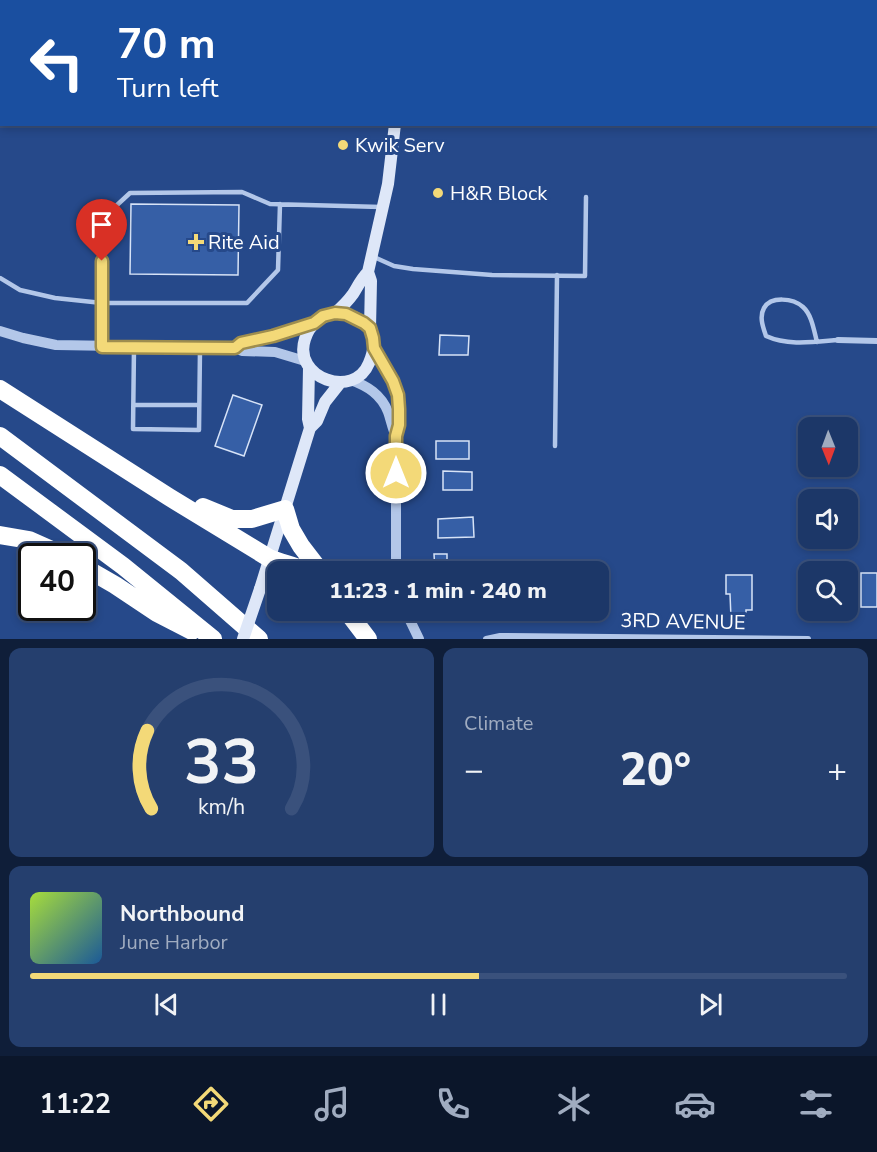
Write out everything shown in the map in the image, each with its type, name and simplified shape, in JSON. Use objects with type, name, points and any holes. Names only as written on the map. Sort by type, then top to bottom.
[{"type":"highway","points":[[0,389],[170,497],[277,561]]},
{"type":"highway","points":[[0,436],[181,571],[259,639]]},
{"type":"highway","points":[[0,475],[123,566],[213,639]]},
{"type":"highway","points":[[170,497],[232,519],[252,519],[285,509],[291,529],[313,561]]},
{"type":"highway","points":[[0,536],[36,543]]},
{"type":"highway","points":[[96,574],[157,613],[208,639]]},
{"type":"highway","points":[[354,621],[368,639]]},
{"type":"main road","points":[[307,364],[322,378],[330,381],[346,381],[359,376],[367,369],[374,348],[370,328],[371,281],[368,272],[392,164],[395,126]]},
{"type":"main road","points":[[335,313],[350,298],[368,272]]},
{"type":"main road","points":[[310,428],[307,364],[303,352],[308,332],[323,316],[335,313],[358,318],[370,328]]},
{"type":"main road","points":[[243,639],[310,428],[317,421],[325,402],[346,381]]},
{"type":"street","points":[[235,348],[241,343],[314,323]]},
{"type":"street","points":[[0,331],[56,345],[235,348],[242,351],[275,352],[307,364]]},
{"type":"street","points":[[837,340],[877,341]]},
{"type":"street","points":[[374,348],[393,381],[398,395],[396,561]]},
{"type":"street","points":[[346,381],[364,385],[375,392],[384,404],[396,436]]},
{"type":"street","points":[[410,621],[419,639]]},
{"type":"street","name":"3RD AVENUE","points":[[486,639],[500,636],[808,639]]},
{"type":"lane","points":[[102,347],[103,219],[130,193],[242,192],[270,204],[384,207]]},
{"type":"lane","points":[[371,256],[394,266],[413,269],[492,275],[585,276],[586,196]]},
{"type":"lane","points":[[0,278],[20,290],[55,298],[102,303],[247,303],[278,270],[280,204]]},
{"type":"lane","points":[[555,446],[557,275]]},
{"type":"lane","points":[[817,342],[810,318],[803,307],[785,299],[774,300],[764,308],[761,324],[766,336],[775,340],[794,343],[817,342],[837,340]]},
{"type":"lane","points":[[134,347],[133,429],[199,430],[200,348]]},
{"type":"lane","points":[[134,405],[199,405]]},
{"type":"building","points":[[131,204],[239,205],[238,275],[130,274]]},
{"type":"building","points":[[440,335],[469,336],[468,355],[439,355]]},
{"type":"building","points":[[233,395],[262,405],[244,456],[215,446]]},
{"type":"building","points":[[436,441],[469,441],[469,459],[436,459]]},
{"type":"building","points":[[443,471],[472,472],[472,490],[443,490]]},
{"type":"building","points":[[473,517],[474,537],[438,538],[438,519]]},
{"type":"building","points":[[434,554],[447,554],[447,561],[434,561]]},
{"type":"building","points":[[861,573],[877,573],[877,607],[861,607]]},
{"type":"building","points":[[726,575],[752,575],[752,610],[746,610],[746,618],[731,618],[730,594],[726,594]]},
{"type":"place","name":"Kwik Serv","points":[[343,145]]},
{"type":"place","name":"H&R Block","points":[[438,193]]},
{"type":"place","name":"Rite Aid","points":[[196,242]]},
{"type":"route","points":[[102,261],[102,347],[235,348],[241,343],[314,323],[323,316],[335,313],[358,318],[370,328],[374,348],[393,381],[398,395],[396,473]]}]
